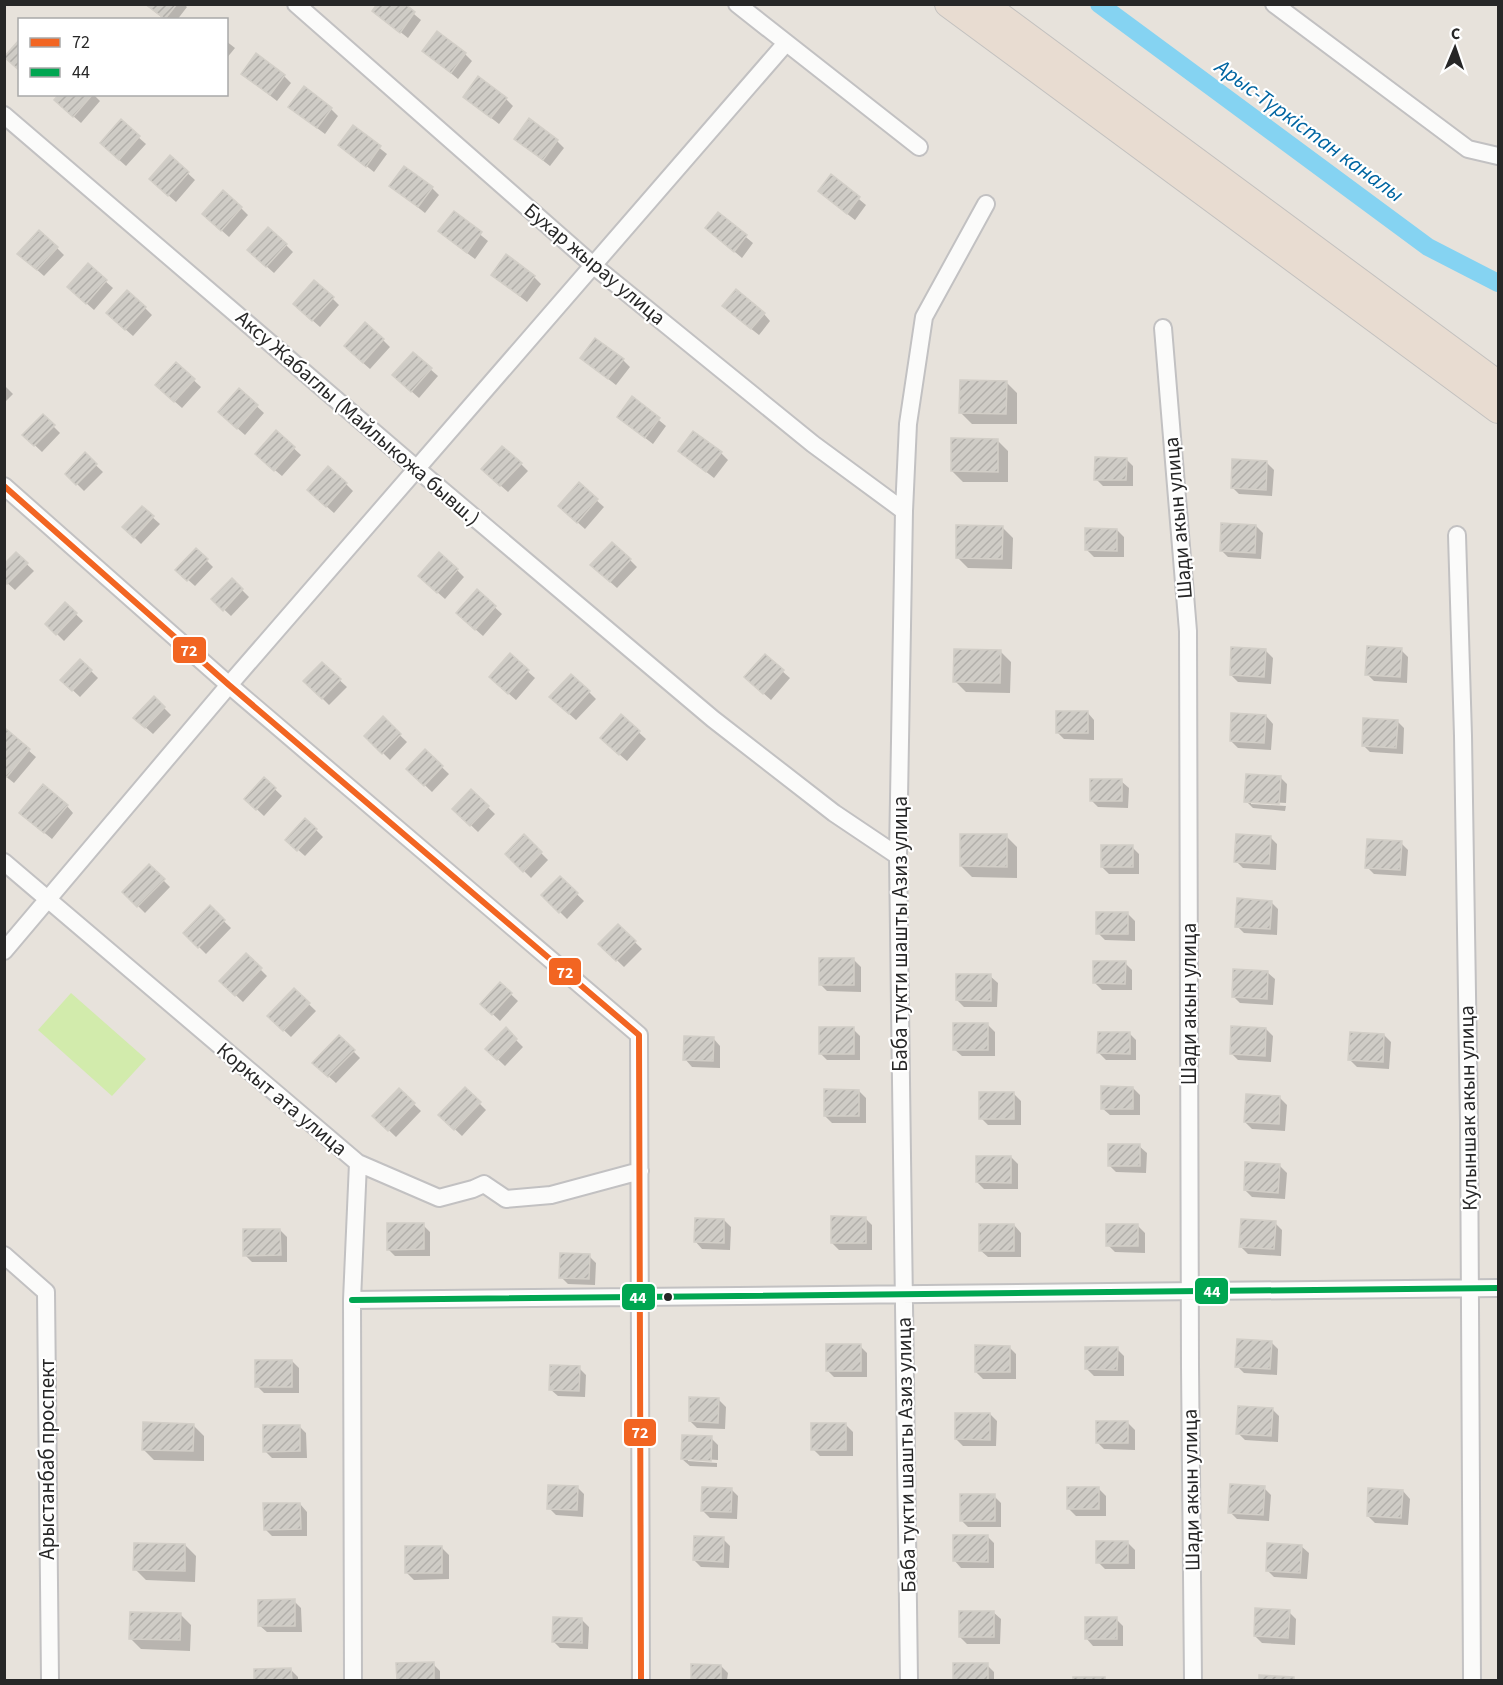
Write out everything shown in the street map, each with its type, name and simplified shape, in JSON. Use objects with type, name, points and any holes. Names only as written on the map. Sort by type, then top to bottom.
[{"type":"highway","points":[[948,4],[1498,410]]},
{"type":"highway","points":[[984,4],[1498,384]]},
{"type":"street","name":"Бухар жырау улица","points":[[296,4],[594,266],[813,444],[904,511]]},
{"type":"street","points":[[737,4],[919,147]]},
{"type":"street","points":[[1274,4],[1468,148],[1498,156]]},
{"type":"street","points":[[4,951],[229,685],[786,43]]},
{"type":"street","name":"Аксу Жабаглы (Майлыкожа бывш.)","points":[[4,115],[713,719],[834,813],[898,856]]},
{"type":"street","name":"Баба тукти шашты Азиз улица","points":[[909,1680],[898,856],[904,511],[908,424],[924,317],[986,204]]},
{"type":"street","name":"Шади акын улица","points":[[1163,328],[1188,631],[1193,1680]]},
{"type":"street","points":[[4,486],[229,685],[639,1035],[641,1680]]},
{"type":"street","name":"Кулыншак акын улица","points":[[1457,535],[1463,736],[1472,1680]]},
{"type":"street","name":"Коркыт ата улица","points":[[4,862],[358,1163],[352,1300],[353,1680]]},
{"type":"street","points":[[358,1163],[439,1198],[484,1184],[507,1199],[551,1196],[640,1171]]},
{"type":"street","name":"Арыстанбаб проспект","points":[[4,1255],[46,1292],[50,1680]]},
{"type":"street","points":[[352,1300],[1498,1288]]},
{"type":"green space","points":[[71,993],[146,1059],[112,1096],[38,1030]]},
{"type":"building","points":[[145,4],[177,4],[164,18]]},
{"type":"building","points":[[377,4],[405,4],[415,12],[400,33],[372,11]]},
{"type":"building","points":[[437,31],[466,53],[451,73],[422,51]]},
{"type":"building","points":[[18,41],[18,69],[4,57]]},
{"type":"building","points":[[256,53],[285,75],[270,95],[241,74]]},
{"type":"building","points":[[478,76],[507,98],[491,118],[463,97]]},
{"type":"building","points":[[304,86],[332,108],[317,128],[288,107]]},
{"type":"building","points":[[57,96],[91,96],[73,117],[54,100]]},
{"type":"building","points":[[529,118],[558,140],[543,160],[514,139]]},
{"type":"building","points":[[121,119],[140,136],[119,160],[100,143]]},
{"type":"building","points":[[353,125],[381,146],[366,167],[338,145]]},
{"type":"building","points":[[170,155],[189,172],[168,196],[149,179]]},
{"type":"building","points":[[404,166],[433,187],[418,207],[389,186]]},
{"type":"building","points":[[831,174],[860,197],[847,214],[818,191]]},
{"type":"building","points":[[223,190],[242,207],[221,231],[202,214]]},
{"type":"building","points":[[454,211],[482,232],[467,253],[438,231]]},
{"type":"building","points":[[718,212],[747,235],[734,252],[705,228]]},
{"type":"building","points":[[268,227],[287,244],[266,267],[247,250]]},
{"type":"building","points":[[39,230],[58,247],[37,270],[17,254]]},
{"type":"building","points":[[506,254],[535,276],[520,296],[491,275]]},
{"type":"building","points":[[88,263],[107,280],[86,304],[67,287]]},
{"type":"building","points":[[314,280],[334,297],[312,321],[293,304]]},
{"type":"building","points":[[736,289],[765,313],[751,329],[722,306]]},
{"type":"building","points":[[127,290],[146,307],[125,330],[106,313]]},
{"type":"building","points":[[365,322],[384,339],[363,363],[344,346]]},
{"type":"building","points":[[595,338],[624,359],[608,379],[580,358]]},
{"type":"building","points":[[413,352],[432,368],[411,392],[392,375]]},
{"type":"building","points":[[176,362],[195,379],[174,402],[155,385]]},
{"type":"building","points":[[960,380],[1007,381],[1006,414],[959,413]]},
{"type":"building","points":[[239,388],[258,405],[237,429],[218,412]]},
{"type":"building","points":[[632,396],[660,418],[645,438],[617,417]]},
{"type":"building","points":[[43,414],[55,425],[34,446],[22,435]]},
{"type":"building","points":[[276,430],[295,447],[274,471],[255,454]]},
{"type":"building","points":[[693,431],[722,452],[706,472],[678,451]]},
{"type":"building","points":[[951,438],[998,439],[998,472],[951,471]]},
{"type":"building","points":[[502,446],[522,463],[500,486],[481,469]]},
{"type":"building","points":[[85,452],[97,464],[76,485],[65,474]]},
{"type":"building","points":[[1095,457],[1127,458],[1126,480],[1094,480]]},
{"type":"building","points":[[1232,459],[1267,461],[1266,490],[1231,488]]},
{"type":"building","points":[[328,466],[347,483],[326,507],[307,490]]},
{"type":"building","points":[[579,482],[598,499],[577,523],[558,506]]},
{"type":"building","points":[[142,506],[154,516],[134,538],[122,527]]},
{"type":"building","points":[[1221,523],[1256,525],[1255,553],[1220,551]]},
{"type":"building","points":[[956,525],[1003,526],[1002,559],[956,558]]},
{"type":"building","points":[[1085,528],[1117,529],[1117,551],[1085,550]]},
{"type":"building","points":[[612,542],[631,559],[610,582],[590,565]]},
{"type":"building","points":[[196,548],[208,559],[187,581],[175,570]]},
{"type":"building","points":[[16,552],[28,563],[7,584],[4,582],[4,564]]},
{"type":"building","points":[[439,552],[458,569],[437,593],[418,576]]},
{"type":"building","points":[[232,578],[243,589],[223,611],[211,599]]},
{"type":"building","points":[[477,589],[496,606],[475,630],[456,613]]},
{"type":"building","points":[[65,602],[77,613],[56,635],[45,624]]},
{"type":"building","points":[[1367,646],[1402,648],[1400,677],[1365,675]]},
{"type":"building","points":[[1231,647],[1266,649],[1264,677],[1230,675]]},
{"type":"building","points":[[954,649],[1001,650],[1000,683],[953,682]]},
{"type":"building","points":[[510,653],[529,670],[508,694],[489,677]]},
{"type":"building","points":[[765,654],[784,670],[763,694],[744,677]]},
{"type":"building","points":[[80,659],[92,670],[72,691],[60,680]]},
{"type":"building","points":[[322,662],[341,679],[322,699],[303,681]]},
{"type":"building","points":[[571,674],[590,691],[569,714],[549,697]]},
{"type":"building","points":[[154,696],[165,707],[145,728],[133,718]]},
{"type":"building","points":[[1056,711],[1088,711],[1088,733],[1056,733]]},
{"type":"building","points":[[1231,713],[1266,715],[1264,743],[1230,741]]},
{"type":"building","points":[[621,714],[640,731],[619,755],[600,738]]},
{"type":"building","points":[[383,716],[401,734],[382,754],[364,736]]},
{"type":"building","points":[[1363,718],[1398,720],[1396,748],[1362,746]]},
{"type":"building","points":[[5,728],[30,749],[7,777],[4,775]]},
{"type":"building","points":[[425,749],[443,766],[424,786],[406,769]]},
{"type":"building","points":[[1246,774],[1281,776],[1279,804],[1244,802]]},
{"type":"building","points":[[264,777],[276,788],[256,810],[244,799]]},
{"type":"building","points":[[1090,779],[1122,779],[1122,801],[1090,801]]},
{"type":"building","points":[[43,784],[68,805],[44,833],[19,813]]},
{"type":"building","points":[[471,789],[489,806],[470,826],[452,809]]},
{"type":"building","points":[[305,818],[317,829],[297,851],[285,840]]},
{"type":"building","points":[[524,834],[542,852],[523,872],[505,854]]},
{"type":"building","points":[[960,834],[1007,834],[1007,867],[960,866]]},
{"type":"building","points":[[1236,834],[1271,836],[1269,864],[1234,862]]},
{"type":"building","points":[[1367,839],[1402,841],[1400,870],[1365,868]]},
{"type":"building","points":[[1101,845],[1133,845],[1133,867],[1101,867]]},
{"type":"building","points":[[149,864],[165,879],[137,907],[122,892]]},
{"type":"building","points":[[560,876],[578,893],[559,913],[541,895]]},
{"type":"building","points":[[1237,898],[1272,901],[1270,929],[1235,927]]},
{"type":"building","points":[[210,905],[225,920],[198,948],[183,933]]},
{"type":"building","points":[[1096,912],[1128,912],[1128,934],[1096,934]]},
{"type":"building","points":[[618,924],[636,941],[616,961],[598,944]]},
{"type":"building","points":[[246,953],[262,968],[235,996],[219,981]]},
{"type":"building","points":[[819,958],[854,958],[854,985],[819,985]]},
{"type":"building","points":[[1093,961],[1126,961],[1125,984],[1093,983]]},
{"type":"building","points":[[1233,969],[1268,971],[1267,999],[1232,997]]},
{"type":"building","points":[[956,974],[991,974],[991,1001],[956,1000]]},
{"type":"building","points":[[500,982],[512,993],[492,1015],[480,1004]]},
{"type":"building","points":[[294,988],[310,1003],[283,1031],[267,1016]]},
{"type":"building","points":[[953,1023],[988,1023],[988,1050],[953,1050]]},
{"type":"building","points":[[1231,1026],[1266,1028],[1265,1056],[1230,1054]]},
{"type":"building","points":[[506,1027],[517,1039],[497,1060],[485,1049]]},
{"type":"building","points":[[819,1027],[854,1027],[854,1054],[819,1054]]},
{"type":"building","points":[[1098,1032],[1130,1032],[1130,1054],[1097,1053]]},
{"type":"building","points":[[1350,1032],[1384,1034],[1383,1062],[1348,1060]]},
{"type":"building","points":[[339,1035],[355,1050],[328,1077],[312,1063]]},
{"type":"building","points":[[684,1036],[714,1037],[713,1061],[683,1060]]},
{"type":"building","points":[[1101,1086],[1133,1087],[1133,1109],[1101,1109]]},
{"type":"building","points":[[465,1087],[481,1102],[454,1130],[438,1115]]},
{"type":"building","points":[[399,1088],[415,1103],[388,1131],[372,1116]]},
{"type":"building","points":[[824,1089],[859,1090],[859,1116],[824,1116]]},
{"type":"building","points":[[979,1092],[1014,1092],[1014,1119],[979,1119]]},
{"type":"building","points":[[1246,1094],[1280,1096],[1279,1124],[1244,1122]]},
{"type":"building","points":[[1108,1144],[1140,1144],[1140,1166],[1108,1166]]},
{"type":"building","points":[[976,1156],[1011,1156],[1011,1183],[976,1182]]},
{"type":"building","points":[[1245,1162],[1280,1164],[1278,1193],[1244,1190]]},
{"type":"building","points":[[831,1216],[866,1217],[866,1243],[831,1243]]},
{"type":"building","points":[[695,1218],[724,1219],[724,1243],[694,1242]]},
{"type":"building","points":[[1241,1219],[1276,1221],[1274,1249],[1239,1247]]},
{"type":"building","points":[[387,1223],[424,1223],[424,1249],[387,1250]]},
{"type":"building","points":[[979,1224],[1014,1224],[1014,1251],[979,1251]]},
{"type":"building","points":[[1106,1224],[1138,1224],[1138,1246],[1106,1246]]},
{"type":"building","points":[[243,1229],[280,1229],[281,1255],[243,1256]]},
{"type":"building","points":[[560,1253],[590,1254],[589,1279],[559,1278]]},
{"type":"building","points":[[1237,1339],[1272,1341],[1270,1369],[1235,1367]]},
{"type":"building","points":[[826,1344],[861,1344],[861,1371],[826,1371]]},
{"type":"building","points":[[975,1345],[1010,1346],[1010,1372],[975,1372]]},
{"type":"building","points":[[1085,1347],[1118,1347],[1117,1370],[1085,1369]]},
{"type":"building","points":[[255,1360],[292,1360],[292,1387],[255,1387]]},
{"type":"building","points":[[550,1365],[580,1366],[579,1391],[549,1390]]},
{"type":"building","points":[[689,1397],[719,1398],[718,1423],[689,1421]]},
{"type":"building","points":[[1238,1406],[1273,1408],[1271,1436],[1236,1434]]},
{"type":"building","points":[[955,1413],[990,1413],[990,1440],[955,1439]]},
{"type":"building","points":[[1096,1421],[1128,1421],[1128,1443],[1096,1443]]},
{"type":"building","points":[[143,1422],[194,1424],[193,1451],[142,1450]]},
{"type":"building","points":[[811,1423],[846,1423],[846,1450],[811,1450]]},
{"type":"building","points":[[263,1425],[300,1425],[300,1451],[263,1452]]},
{"type":"building","points":[[682,1435],[712,1436],[711,1461],[681,1459]]},
{"type":"building","points":[[1230,1484],[1265,1486],[1263,1515],[1228,1513]]},
{"type":"building","points":[[548,1485],[578,1486],[577,1510],[547,1509]]},
{"type":"building","points":[[702,1487],[732,1488],[731,1512],[701,1511]]},
{"type":"building","points":[[1067,1487],[1099,1487],[1099,1509],[1067,1509]]},
{"type":"building","points":[[1368,1488],[1403,1490],[1401,1518],[1367,1516]]},
{"type":"building","points":[[960,1494],[995,1494],[995,1521],[960,1521]]},
{"type":"building","points":[[263,1503],[300,1503],[301,1529],[264,1530]]},
{"type":"building","points":[[953,1535],[988,1535],[988,1562],[953,1561]]},
{"type":"building","points":[[694,1536],[724,1537],[723,1562],[693,1560]]},
{"type":"building","points":[[1096,1541],[1128,1541],[1128,1563],[1096,1563]]},
{"type":"building","points":[[134,1543],[185,1544],[185,1571],[133,1570]]},
{"type":"building","points":[[1267,1543],[1302,1545],[1300,1573],[1266,1571]]},
{"type":"building","points":[[405,1546],[442,1546],[442,1573],[405,1573]]},
{"type":"building","points":[[295,1599],[295,1626],[258,1626],[258,1600]]},
{"type":"building","points":[[1255,1608],[1290,1610],[1288,1638],[1254,1636]]},
{"type":"building","points":[[959,1611],[994,1611],[994,1637],[959,1637]]},
{"type":"building","points":[[130,1612],[181,1613],[180,1640],[129,1639]]},
{"type":"building","points":[[553,1617],[582,1618],[582,1643],[552,1642]]},
{"type":"building","points":[[1085,1617],[1117,1617],[1117,1639],[1085,1639]]},
{"type":"building","points":[[434,1662],[434,1680],[397,1680],[396,1663]]},
{"type":"building","points":[[953,1663],[988,1663],[988,1680],[953,1680]]},
{"type":"building","points":[[691,1664],[721,1665],[721,1680],[691,1680]]},
{"type":"building","points":[[291,1668],[292,1680],[254,1680],[254,1669]]},
{"type":"building","points":[[1259,1675],[1294,1677],[1294,1680],[1259,1680]]},
{"type":"building","points":[[1073,1677],[1105,1677],[1105,1680],[1073,1680]]},
{"type":"waterway","name":"Арыс-Түркістан каналы","points":[[1099,4],[1428,247],[1498,283]]},
{"type":"transit line","name":"72","points":[[4,486],[229,685],[639,1035],[641,1680]]},
{"type":"transit line","name":"44","points":[[352,1300],[1498,1288]]}]
